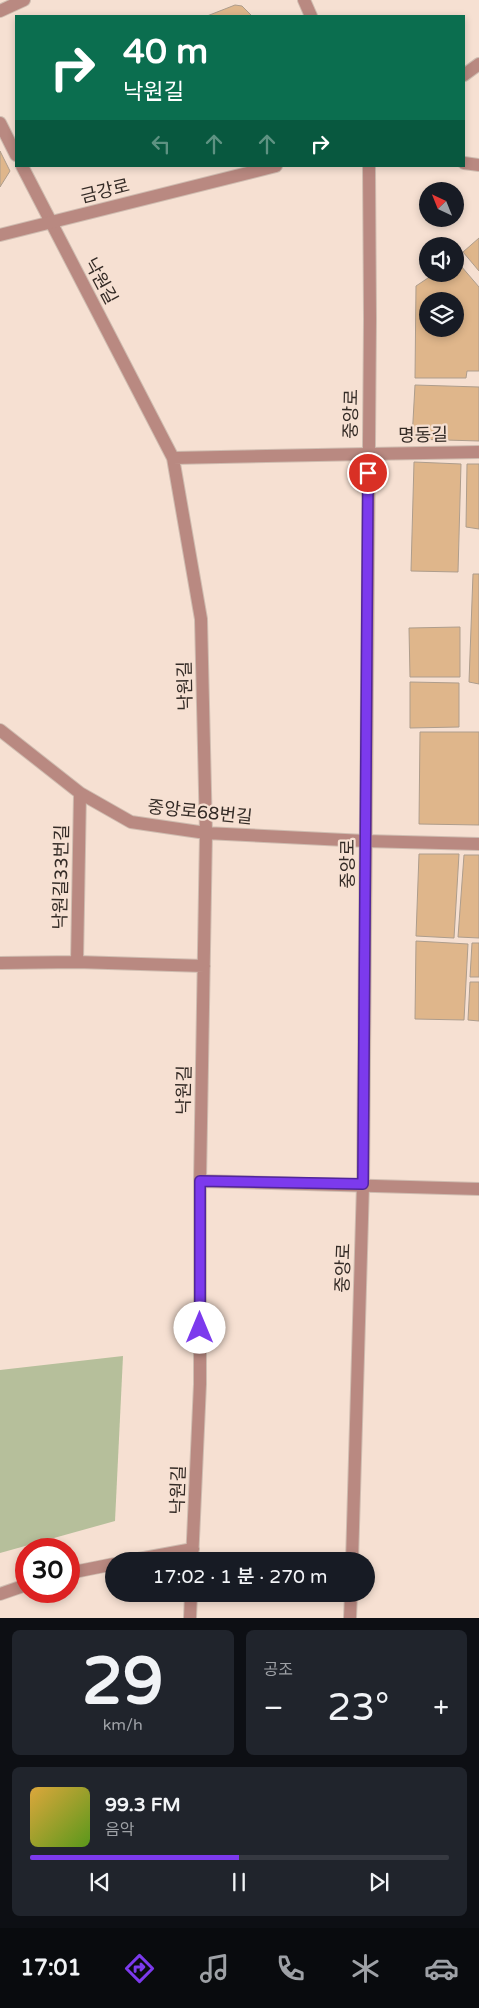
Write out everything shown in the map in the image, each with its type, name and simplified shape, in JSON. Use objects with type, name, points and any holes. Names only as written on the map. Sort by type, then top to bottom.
[{"type":"street","points":[[0,11],[24,0]]},
{"type":"street","points":[[304,0],[311,15]]},
{"type":"street","points":[[465,74],[479,64]]},
{"type":"street","points":[[0,123],[15,154]]},
{"type":"street","points":[[465,162],[479,165]]},
{"type":"street","name":"낙원길","points":[[22,167],[173,458],[201,619],[206,833],[200,1181],[200,1384],[193,1552]]},
{"type":"street","points":[[221,179],[235,167]]},
{"type":"street","name":"금강로","points":[[0,235],[272,167]]},
{"type":"street","name":"중앙로","points":[[352,1552],[363,1184],[370,319],[369,167]]},
{"type":"street","name":"명동길","points":[[173,458],[479,452]]},
{"type":"street","name":"중앙로68번길","points":[[0,730],[80,793],[131,822],[206,833],[365,841],[479,844]]},
{"type":"street","name":"낙원길33번길","points":[[77,962],[80,793]]},
{"type":"street","points":[[0,963],[77,962],[204,966]]},
{"type":"street","points":[[200,1181],[363,1184],[479,1189]]},
{"type":"street","points":[[80,1571],[105,1566]]},
{"type":"street","points":[[0,1594],[15,1589]]},
{"type":"street","points":[[190,1618],[191,1602]]},
{"type":"street","points":[[350,1618],[351,1602]]},
{"type":"green space","points":[[123,1356],[115,1521],[54,1538],[15,1538],[15,1549],[0,1553],[0,1370]]},
{"type":"building","points":[[235,5],[242,6],[251,15],[210,15]]},
{"type":"building","points":[[0,151],[10,171],[0,187]]},
{"type":"building","points":[[479,238],[479,271],[464,253]]},
{"type":"building","points":[[464,270],[479,287],[479,371],[467,371],[466,378],[415,378],[416,286],[422,282],[464,282]]},
{"type":"building","points":[[415,385],[479,387],[479,441],[412,439]]},
{"type":"building","points":[[414,462],[461,464],[458,572],[411,571]]},
{"type":"building","points":[[467,464],[479,464],[479,529],[466,527]]},
{"type":"building","points":[[473,574],[479,574],[479,684],[469,682]]},
{"type":"building","points":[[460,627],[460,677],[410,677],[409,628]]},
{"type":"building","points":[[410,682],[459,683],[459,727],[410,728]]},
{"type":"building","points":[[420,732],[479,732],[479,825],[419,824]]},
{"type":"building","points":[[419,854],[459,854],[454,938],[416,936]]},
{"type":"building","points":[[464,855],[479,855],[479,938],[458,937]]},
{"type":"building","points":[[416,941],[468,944],[464,1020],[415,1019]]},
{"type":"building","points":[[472,943],[479,943],[479,977],[470,977]]},
{"type":"building","points":[[470,982],[479,982],[479,1021],[468,1020]]},
{"type":"route","points":[[200,1328],[200,1181],[363,1184],[368,473]]}]
